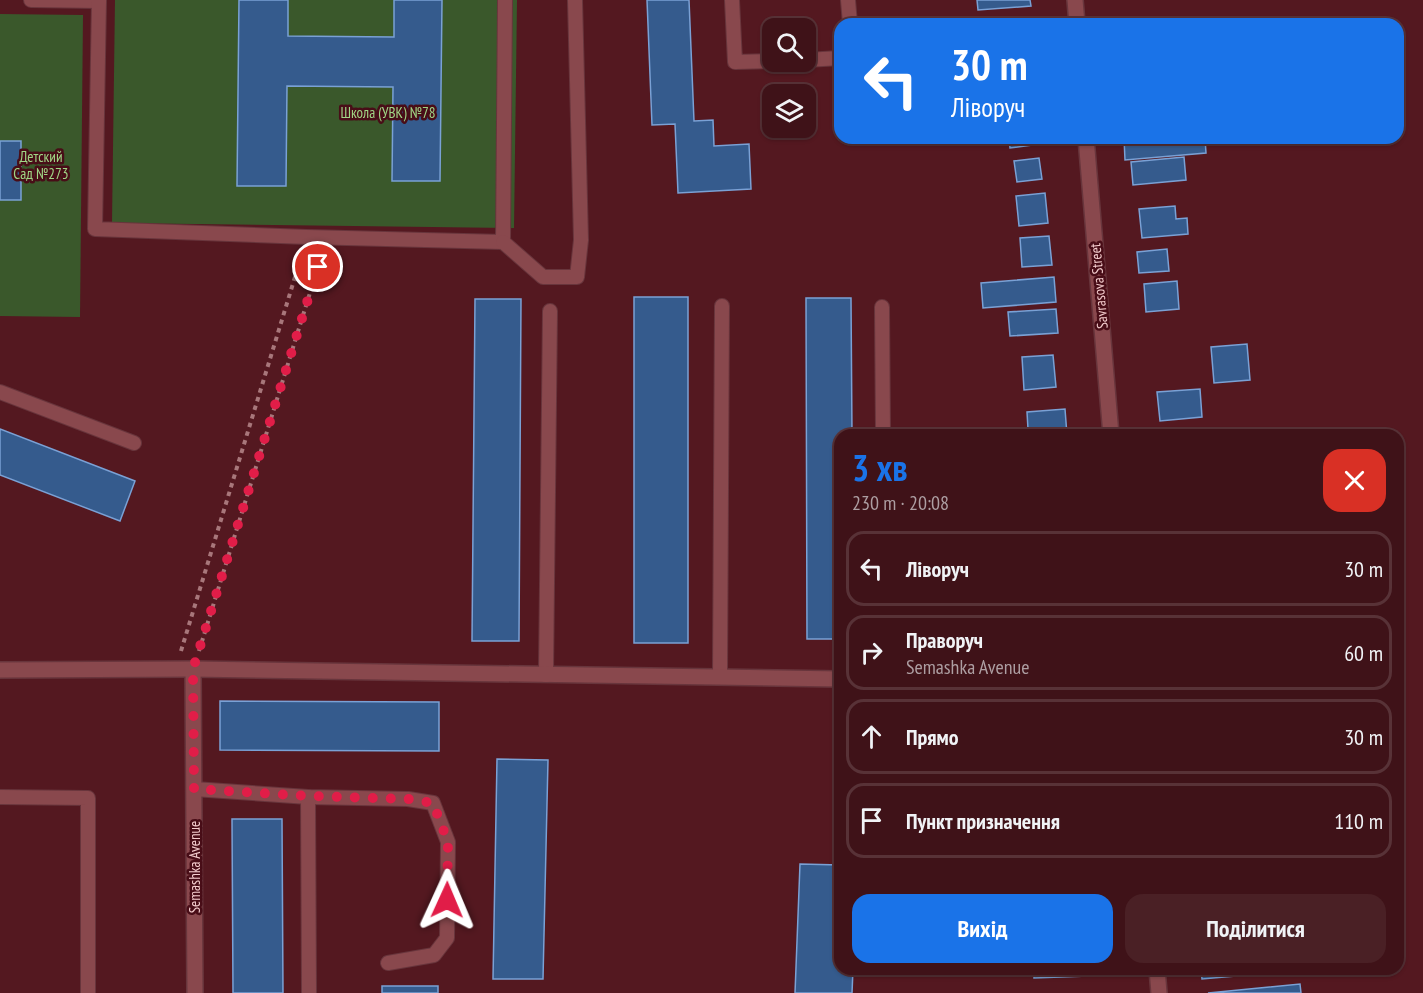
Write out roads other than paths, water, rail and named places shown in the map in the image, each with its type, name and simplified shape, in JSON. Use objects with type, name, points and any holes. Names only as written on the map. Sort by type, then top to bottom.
[{"type":"street","points":[[1075,0],[1076,18]]},
{"type":"street","name":"Savrasova Street","points":[[1087,144],[1110,429]]},
{"type":"street","points":[[0,670],[193,669],[834,680]]},
{"type":"street","name":"Semashka Avenue","points":[[193,669],[195,993]]},
{"type":"street","points":[[1158,975],[1159,993]]},
{"type":"lane","points":[[31,0],[99,0],[95,229],[503,242],[543,277],[577,277],[581,240],[574,0]]},
{"type":"lane","points":[[503,242],[505,0]]},
{"type":"lane","points":[[732,0],[735,62],[762,61]]},
{"type":"lane","points":[[848,0],[850,18]]},
{"type":"lane","points":[[816,59],[834,58]]},
{"type":"lane","points":[[720,677],[722,306]]},
{"type":"lane","points":[[882,307],[883,429]]},
{"type":"lane","points":[[546,675],[550,311]]},
{"type":"lane","points":[[0,393],[134,443]]},
{"type":"lane","points":[[194,789],[408,799],[433,803],[448,842],[447,938],[434,955],[388,963]]},
{"type":"lane","points":[[0,796],[88,798],[88,993]]},
{"type":"lane","points":[[308,796],[309,993]]},
{"type":"park label","name":"Школа (УВК) №78","points":[[388,113]]},
{"type":"park label","name":"Детский Сад №273","points":[[41,166]]}]
